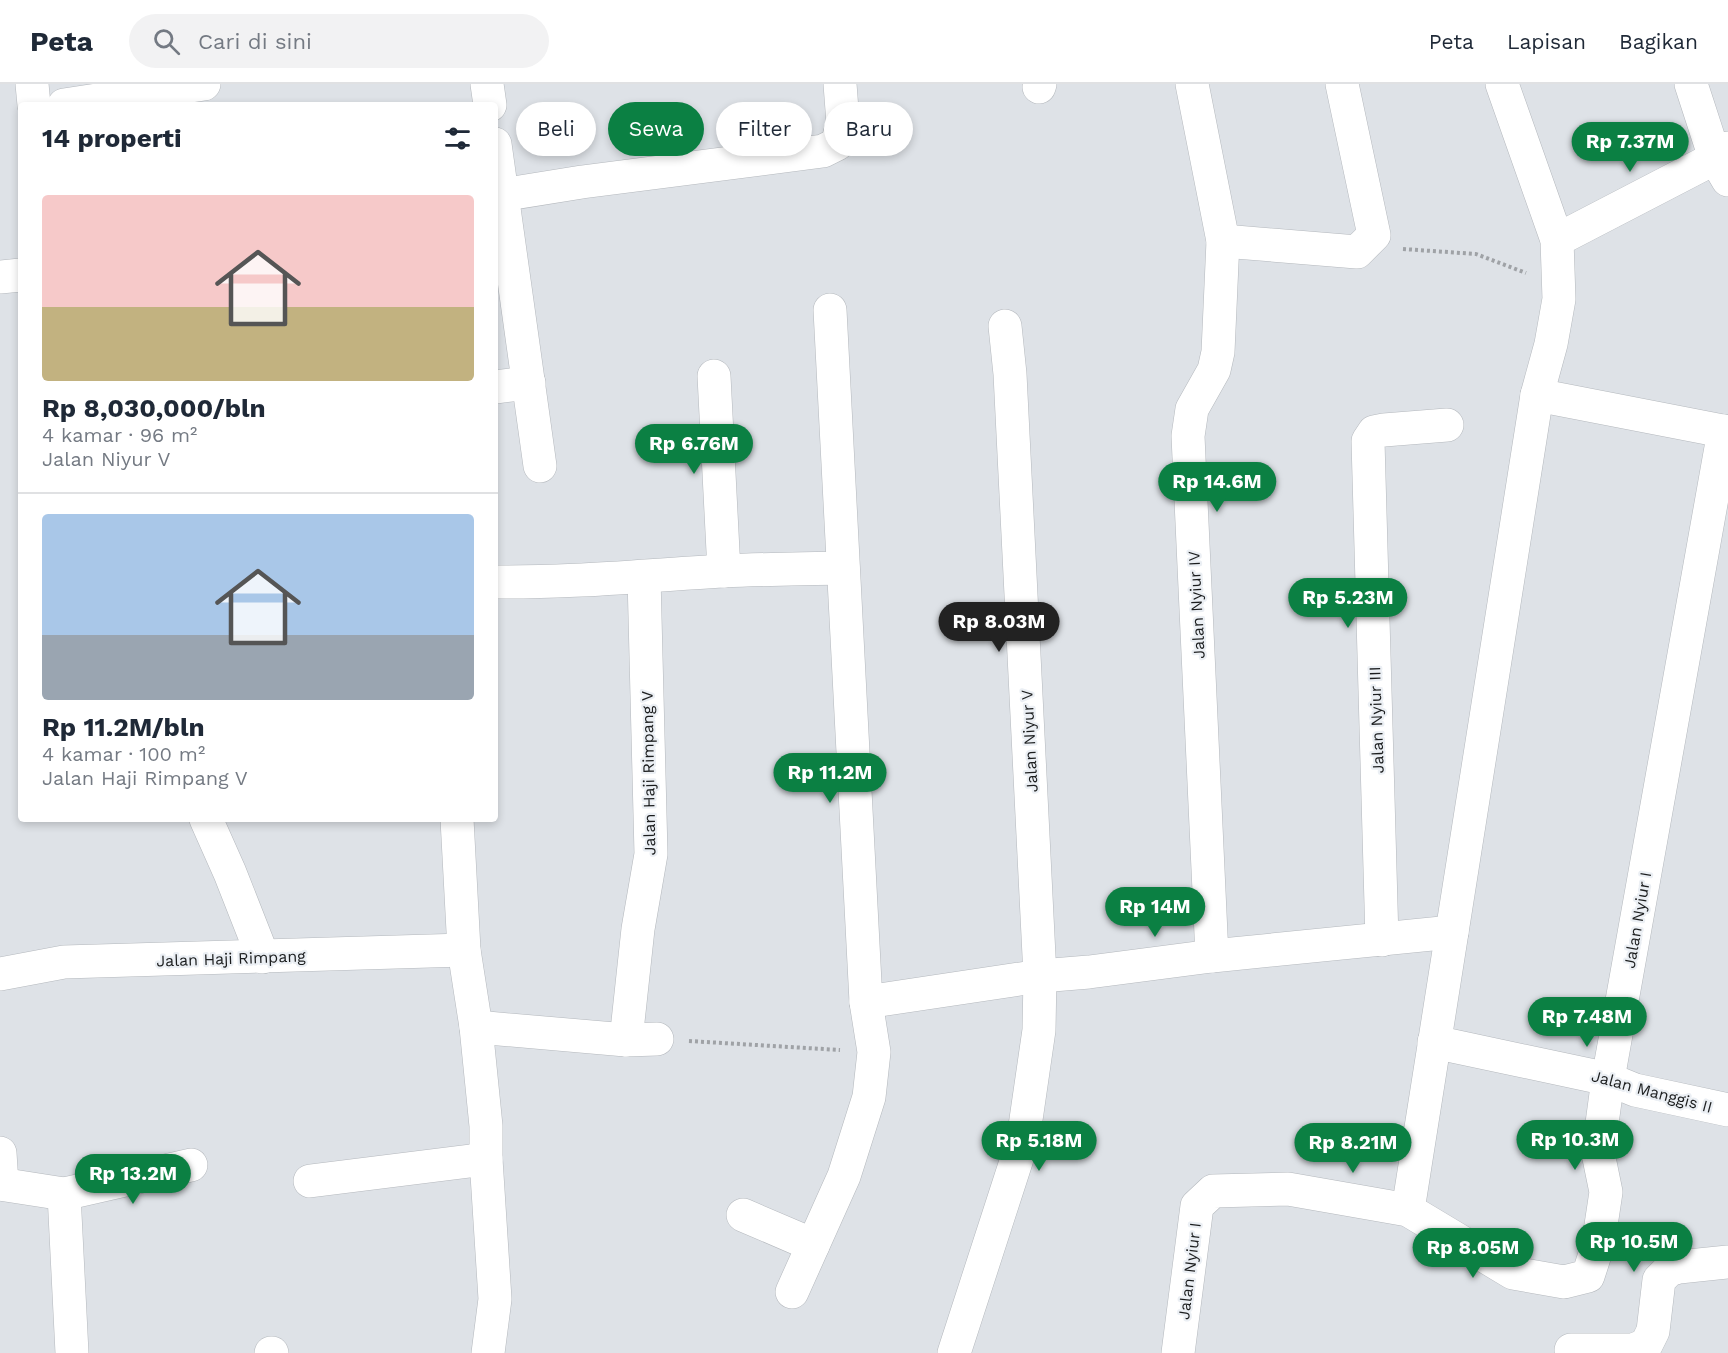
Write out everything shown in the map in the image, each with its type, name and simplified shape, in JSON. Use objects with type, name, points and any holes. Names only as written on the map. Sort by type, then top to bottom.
[{"type":"street","points":[[32,84],[34,102]]},
{"type":"street","points":[[84,102],[204,84]]},
{"type":"street","points":[[488,84],[490,102]]},
{"type":"street","points":[[540,466],[529,383],[498,196],[582,182],[823,152],[837,144],[843,123],[840,84]]},
{"type":"street","name":"Jalan Nyiur IV","points":[[1192,84],[1223,241],[1218,352],[1214,370],[1192,409],[1188,436],[1212,956]]},
{"type":"street","points":[[1223,241],[1357,252],[1374,235],[1342,84]]},
{"type":"street","points":[[1408,1210],[1537,395],[1551,344],[1559,299],[1557,254],[1502,84]]},
{"type":"street","points":[[1557,254],[1724,162],[1691,84]]},
{"type":"street","points":[[0,277],[18,275]]},
{"type":"street","points":[[792,1292],[844,1176],[869,1097],[874,1052],[866,1002],[830,310]]},
{"type":"street","name":"Jalan Niyur V","points":[[954,1353],[1023,1140],[1039,1030],[1040,976],[1010,374],[1005,326]]},
{"type":"street","points":[[714,376],[724,571]]},
{"type":"street","points":[[498,387],[529,383]]},
{"type":"street","points":[[1537,395],[1726,431]]},
{"type":"street","name":"Jalan Nyiur III","points":[[1382,940],[1368,441],[1374,432],[1447,425]]},
{"type":"street","name":"Jalan Nyiur I","points":[[1178,1353],[1197,1206],[1214,1191],[1288,1189],[1408,1210],[1513,1273],[1563,1282],[1588,1276],[1598,1245],[1606,1192],[1598,1153],[1608,1079],[1726,431]]},
{"type":"street","points":[[498,582],[532,583],[644,578],[724,571],[843,568]]},
{"type":"street","name":"Jalan Haji Rimpang V","points":[[641,1039],[638,929],[651,854],[644,578]]},
{"type":"street","points":[[207,822],[263,957]]},
{"type":"street","points":[[457,822],[464,950],[476,1027],[486,1126],[495,1299],[488,1353]]},
{"type":"street","points":[[866,1002],[1040,976],[1452,932]]},
{"type":"street","name":"Jalan Haji Rimpang","points":[[0,974],[64,962],[464,950]]},
{"type":"street","points":[[476,1027],[641,1039]]},
{"type":"street","name":"Jalan Manggis II","points":[[1434,1042],[1608,1079],[1635,1090],[1728,1110]]},
{"type":"street","points":[[310,1181],[486,1159]]},
{"type":"street","points":[[1,1173],[64,1194],[191,1165]]},
{"type":"street","points":[[64,1194],[72,1353]]},
{"type":"street","points":[[744,1215],[813,1245]]},
{"type":"street","points":[[1571,1350],[1633,1350],[1646,1346],[1653,1331],[1659,1280],[1669,1270],[1679,1267],[1728,1262]]},
{"type":"path","points":[[1357,252],[1398,249],[1476,254],[1530,275],[1557,254]]},
{"type":"path","points":[[641,1039],[874,1052]]}]
